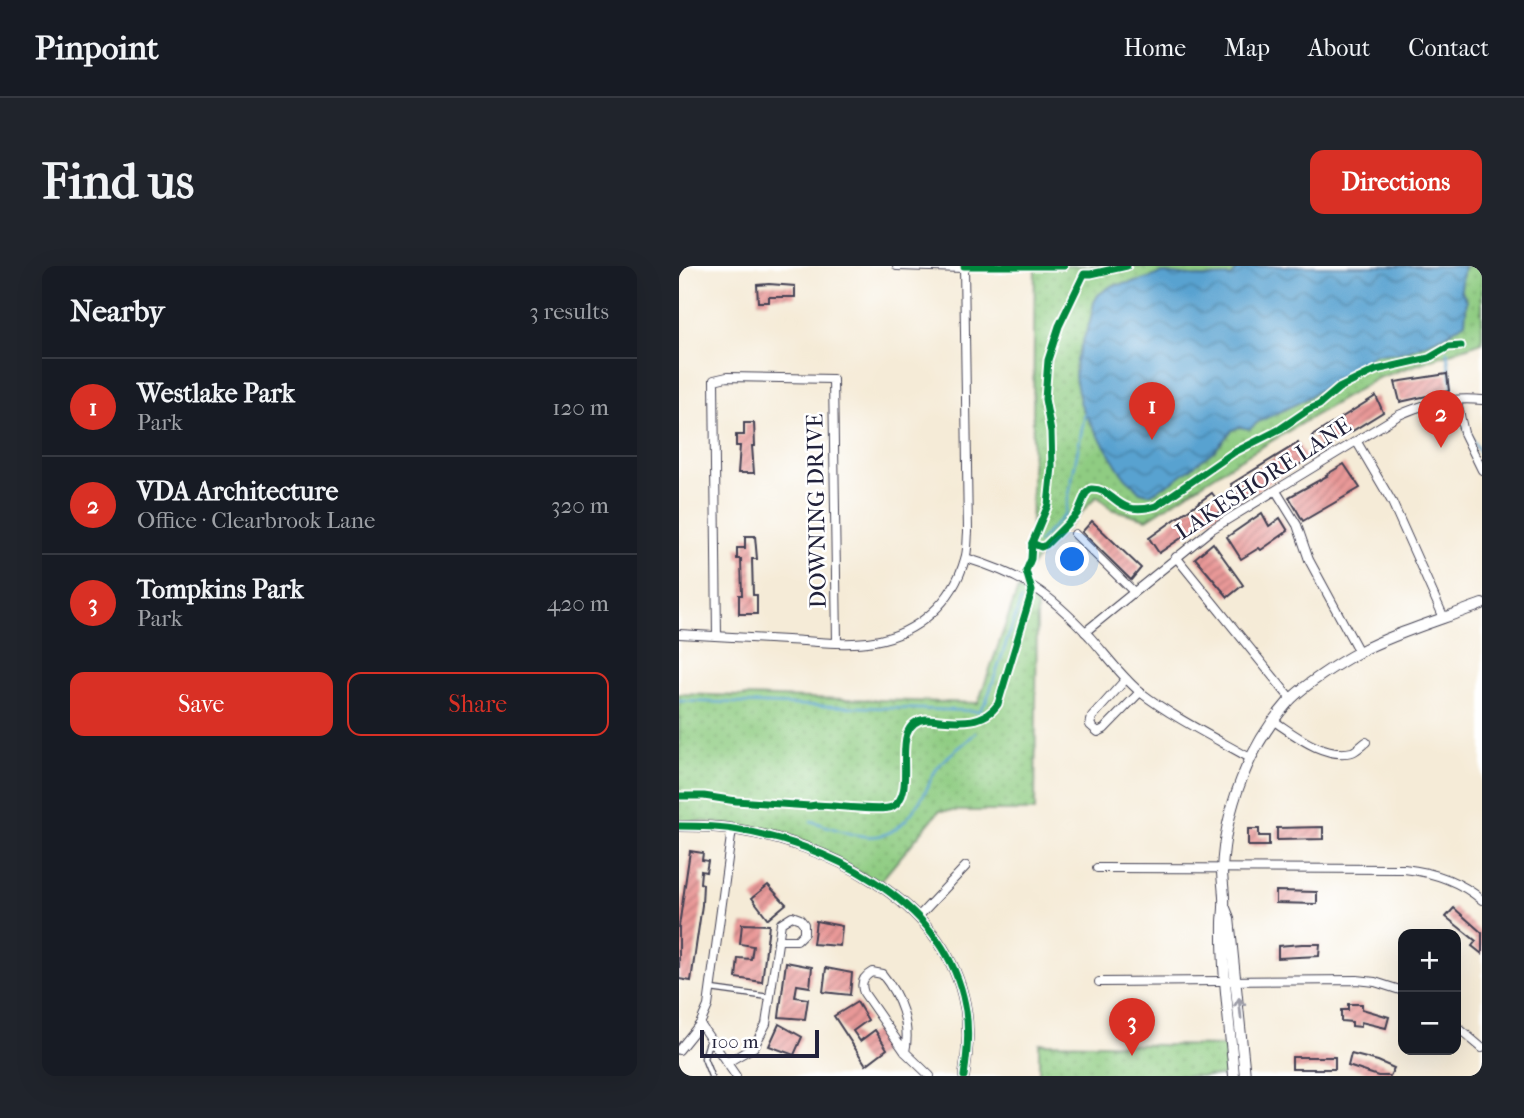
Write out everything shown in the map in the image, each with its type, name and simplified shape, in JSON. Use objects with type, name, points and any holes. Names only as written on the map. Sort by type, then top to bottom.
[{"type":"street","points":[[679,634],[871,642],[890,637],[921,621],[932,614],[946,597],[966,558],[968,532],[964,267],[897,266]]},
{"type":"street","name":"DOWNING DRIVE","points":[[717,636],[714,380],[727,377],[833,379],[837,642]]},
{"type":"street","name":"LAKESHORE LANE","points":[[1086,632],[1212,529],[1409,410],[1444,400],[1482,401]]},
{"type":"street","points":[[1457,402],[1464,433],[1482,470]]},
{"type":"street","points":[[1357,442],[1392,502],[1444,618]]},
{"type":"street","points":[[1276,491],[1297,525],[1309,559],[1359,652]]},
{"type":"street","points":[[1075,534],[1134,592]]},
{"type":"street","points":[[1176,557],[1291,699]]},
{"type":"street","points":[[966,558],[997,567],[1043,591],[1086,632],[1126,679],[1140,691],[1181,720],[1250,758]]},
{"type":"street","points":[[1234,1076],[1229,918],[1225,908],[1222,870],[1229,823],[1250,758],[1291,699],[1359,652],[1482,605]]},
{"type":"street","points":[[1126,679],[1092,717],[1090,725],[1093,729],[1098,732],[1104,729],[1140,691]]},
{"type":"street","points":[[1274,721],[1305,742],[1325,750],[1352,752],[1366,743]]},
{"type":"street","points":[[679,826],[731,829],[780,840],[838,863],[899,900],[918,917],[941,945],[963,995],[968,1024],[964,1076]]},
{"type":"street","points":[[679,1050],[699,1024],[708,1006],[731,829]]},
{"type":"street","points":[[918,917],[966,866]]},
{"type":"street","points":[[1097,868],[1404,869],[1443,877],[1478,891],[1482,900]]},
{"type":"street","points":[[728,1062],[758,1042],[767,1024],[778,940]]},
{"type":"street","points":[[905,1052],[907,1030],[900,1002],[882,974],[868,974],[862,982],[864,993],[905,1052],[930,1076]]},
{"type":"street","points":[[1100,982],[1357,980],[1398,989]]},
{"type":"street","points":[[1231,981],[1245,1076]]},
{"type":"street","points":[[699,1024],[736,1076]]},
{"type":"street","points":[[1461,1030],[1482,1048]]},
{"type":"lane","points":[[711,989],[771,997]]},
{"type":"lane","points":[[710,1039],[705,1058],[712,1076]]},
{"type":"green space","points":[[1035,266],[1482,266],[1482,342],[1378,378],[1231,465],[1147,519],[1111,509],[1097,496],[1026,571],[1031,559]]},
{"type":"green space","points":[[1018,589],[1037,601],[1035,811],[939,811],[879,883],[787,833],[701,821],[679,823],[679,694],[978,703]]},
{"type":"green space","points":[[1039,1043],[1225,1046],[1228,1076],[1039,1076]]},
{"type":"water","points":[[1239,266],[1464,266],[1461,290],[1467,300],[1465,322],[1446,335],[1418,347],[1398,353],[1375,354],[1302,401],[1258,422],[1250,429],[1239,427],[1232,430],[1215,450],[1172,482],[1150,494],[1140,492],[1122,474],[1080,402],[1075,377],[1076,359],[1090,322],[1094,302],[1098,295],[1111,286],[1163,273],[1201,277],[1232,276]]},
{"type":"building","points":[[757,285],[795,286],[795,297],[769,297],[769,302],[758,302]]},
{"type":"building","points":[[1447,374],[1449,391],[1400,402],[1395,382]]},
{"type":"building","points":[[1376,396],[1383,412],[1320,451],[1312,436]]},
{"type":"building","points":[[744,423],[754,423],[754,473],[738,473],[740,446],[736,446],[736,435],[744,435]]},
{"type":"building","points":[[1298,443],[1307,460],[1240,500],[1231,484]]},
{"type":"building","points":[[1344,464],[1360,488],[1303,521],[1289,497]]},
{"type":"building","points":[[1212,493],[1224,509],[1159,553],[1149,538]]},
{"type":"building","points":[[1262,513],[1269,526],[1280,518],[1288,531],[1261,550],[1259,548],[1241,559],[1227,537]]},
{"type":"building","points":[[1092,521],[1141,568],[1131,580],[1082,532]]},
{"type":"building","points":[[745,536],[755,536],[757,559],[752,559],[753,595],[757,595],[757,614],[739,614],[739,595],[742,595],[741,559],[737,559],[737,548],[745,548]]},
{"type":"building","points":[[1213,543],[1243,585],[1228,597],[1195,558]]},
{"type":"building","points":[[1323,827],[1323,839],[1277,840],[1277,828]]},
{"type":"building","points":[[1248,829],[1259,829],[1259,836],[1269,836],[1269,846],[1248,846]]},
{"type":"building","points":[[690,851],[703,853],[702,860],[708,861],[706,872],[701,871],[702,905],[691,981],[679,979],[679,926]]},
{"type":"building","points":[[768,885],[786,904],[768,919],[752,898]]},
{"type":"building","points":[[1276,891],[1317,892],[1317,904],[1276,903]]},
{"type":"building","points":[[1454,908],[1482,933],[1482,954],[1472,946],[1476,941],[1446,917]]},
{"type":"building","points":[[816,921],[842,926],[840,946],[813,944]]},
{"type":"building","points":[[742,924],[769,925],[762,982],[736,978],[738,958],[751,959],[753,946],[740,944]]},
{"type":"building","points":[[1320,944],[1319,956],[1278,958],[1278,946]]},
{"type":"building","points":[[786,962],[812,967],[810,987],[797,985],[795,997],[808,999],[805,1019],[779,1017]]},
{"type":"building","points":[[826,968],[852,973],[850,995],[823,992]]},
{"type":"building","points":[[857,1002],[868,1020],[853,1031],[860,1041],[875,1030],[887,1049],[866,1065],[834,1016]]},
{"type":"building","points":[[1348,1004],[1362,1004],[1362,1009],[1389,1017],[1386,1028],[1361,1022],[1361,1027],[1352,1026],[1352,1022],[1341,1021],[1341,1010],[1348,1010]]},
{"type":"building","points":[[779,1024],[802,1037],[794,1055],[769,1046]]},
{"type":"building","points":[[1351,1054],[1394,1068],[1390,1076],[1378,1076],[1348,1066]]},
{"type":"building","points":[[1292,1057],[1335,1057],[1335,1069],[1292,1069]]},
{"type":"waterway","points":[[1447,351],[1453,395]]},
{"type":"waterway","points":[[1038,543],[1065,514],[1087,413]]},
{"type":"waterway","points":[[1468,432],[1482,457]]},
{"type":"waterway","points":[[679,701],[979,711],[986,702],[1021,600]]},
{"type":"waterway","points":[[811,821],[862,836],[888,833],[900,826],[912,813],[940,765],[975,733]]},
{"type":"cycle path","points":[[964,266],[1064,266]]},
{"type":"cycle path","points":[[679,796],[810,806],[878,809],[892,807],[900,799],[904,788],[905,745],[907,732],[914,723],[926,719],[975,720],[984,717],[998,704],[1032,591],[1026,571],[1031,559],[1032,543],[1048,505],[1052,467],[1051,432],[1045,399],[1048,360],[1059,326],[1084,274],[1127,266]]},
{"type":"cycle path","points":[[1032,543],[1041,547],[1046,545],[1077,514],[1086,493],[1091,489],[1106,493],[1124,506],[1142,509],[1156,506],[1233,453],[1319,405],[1339,388],[1376,370],[1429,358],[1448,347],[1461,346]]},
{"type":"cycle path","points":[[679,826],[733,829],[804,847],[840,862],[873,881],[904,904],[930,931],[950,961],[963,996],[968,1036],[964,1076]]},
{"type":"place","name":"Westlake Park","points":[[1152,440]]},
{"type":"place","name":"VDA Architecture","points":[[1441,448]]},
{"type":"place","name":"Tompkins Park","points":[[1132,1056]]}]
